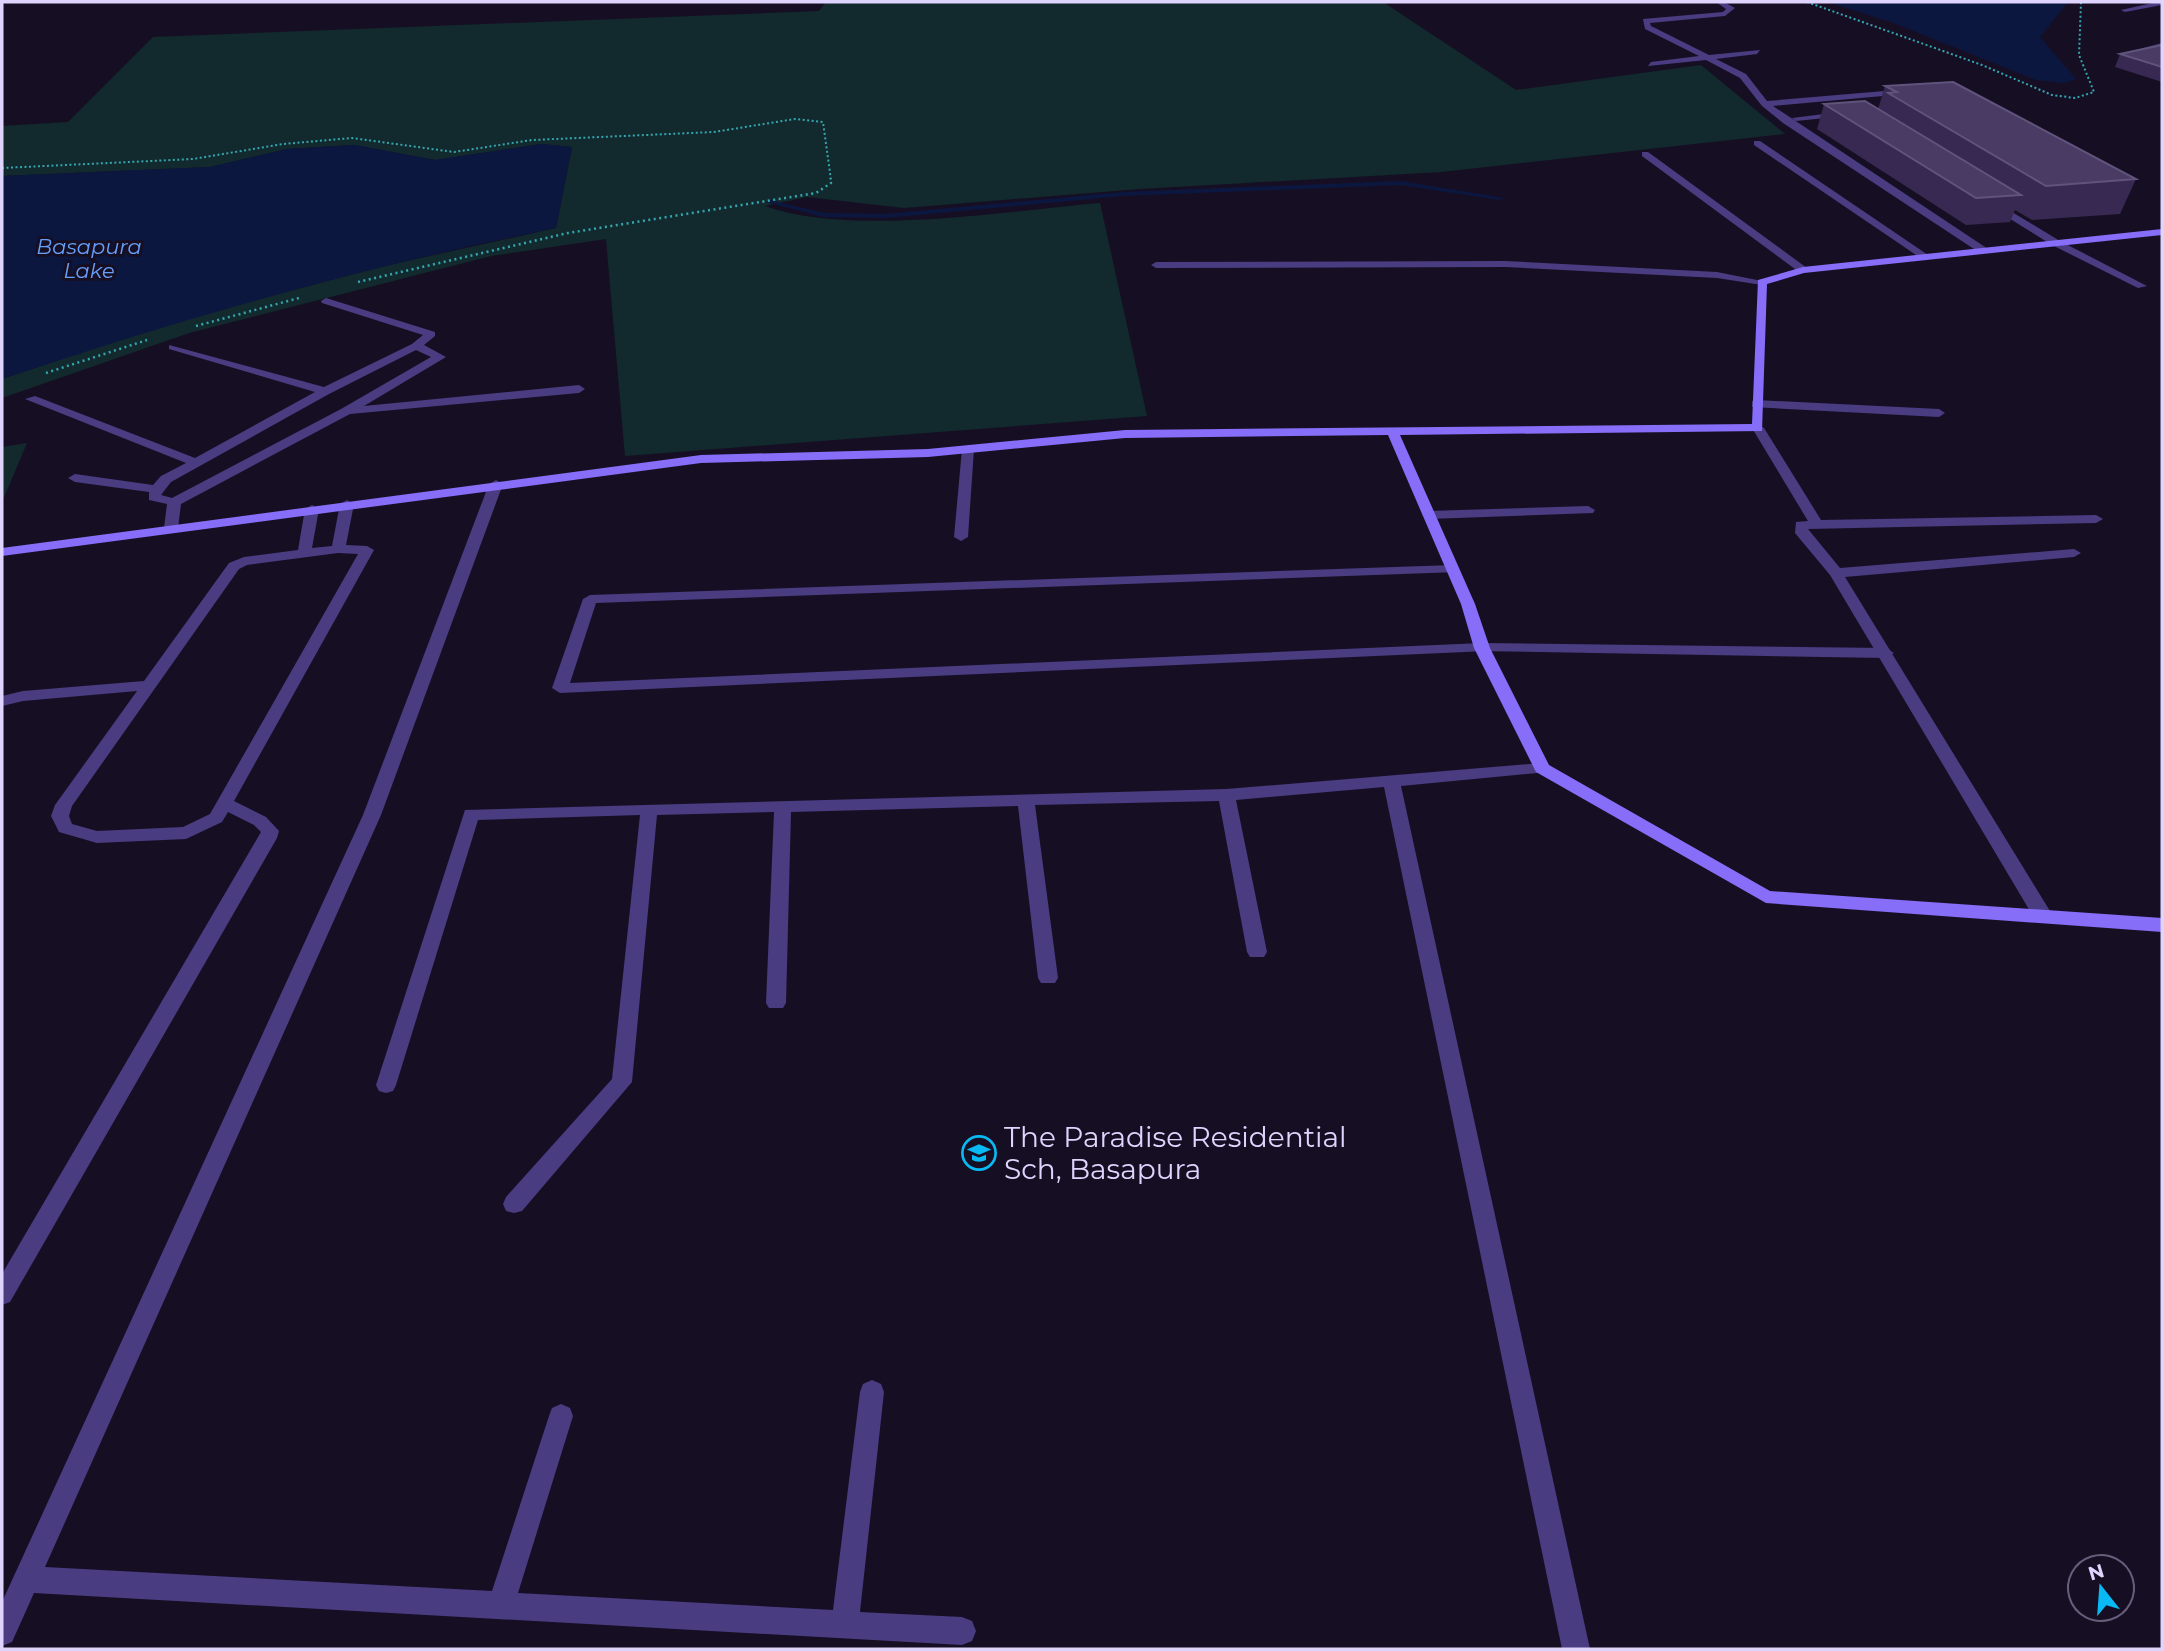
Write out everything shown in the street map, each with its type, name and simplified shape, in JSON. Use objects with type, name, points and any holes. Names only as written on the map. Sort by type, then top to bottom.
[{"type":"street","points":[[1719,2],[1731,8],[1725,14],[1646,21],[1648,27],[1743,76],[1765,104],[1990,250]]},
{"type":"street","points":[[2125,10],[2162,2]]},
{"type":"street","points":[[2147,6],[2162,10]]},
{"type":"street","points":[[2133,52],[2162,45]]},
{"type":"street","points":[[1651,64],[1757,52]]},
{"type":"street","points":[[1765,104],[1910,91]]},
{"type":"street","points":[[1851,115],[1840,113],[1797,118],[1990,250]]},
{"type":"street","points":[[1757,144],[1926,257]]},
{"type":"street","points":[[1646,154],[1803,270]]},
{"type":"street","points":[[1990,202],[2056,243],[2142,286]]},
{"type":"street","points":[[1156,265],[1505,264],[1717,275],[1762,282],[1803,270],[2162,232]]},
{"type":"street","points":[[1762,282],[1756,404],[1758,428],[1816,523]]},
{"type":"street","points":[[326,301],[431,334],[416,346],[325,391],[166,479],[156,489],[154,497],[174,502],[345,412],[440,357],[416,346]]},
{"type":"street","points":[[173,347],[325,391]]},
{"type":"street","points":[[345,412],[579,389]]},
{"type":"street","points":[[31,400],[195,462]]},
{"type":"street","points":[[1756,404],[1939,413]]},
{"type":"street","points":[[2,552],[496,484],[701,459],[928,453],[1125,434],[1758,428]]},
{"type":"street","points":[[1392,431],[1453,569],[1482,648],[1542,768],[1766,897],[2162,925]]},
{"type":"street","points":[[961,537],[968,449]]},
{"type":"street","points":[[75,478],[156,489]]},
{"type":"street","points":[[2,1632],[372,816],[496,484]]},
{"type":"street","points":[[171,528],[174,502]]},
{"type":"street","points":[[338,549],[347,504]]},
{"type":"street","points":[[304,553],[312,509]]},
{"type":"street","points":[[1429,515],[1588,510]]},
{"type":"street","points":[[2043,916],[1886,653],[1836,573],[1801,533],[1801,525],[2096,519]]},
{"type":"street","points":[[338,549],[367,550],[216,818],[186,833],[97,837],[65,828],[60,816],[64,805],[234,566],[244,561],[304,553],[338,549]]},
{"type":"street","points":[[1836,573],[2074,553]]},
{"type":"street","points":[[1453,569],[590,599],[560,688],[1482,648],[1886,653]]},
{"type":"street","points":[[2,701],[23,696],[148,685]]},
{"type":"street","points":[[386,1085],[471,814],[1226,795],[1392,783],[1542,768]]},
{"type":"street","points":[[1392,783],[1576,1649]]},
{"type":"street","points":[[1226,795],[1257,952]]},
{"type":"street","points":[[1026,800],[1048,978]]},
{"type":"street","points":[[2,1295],[268,838],[270,831],[264,825],[225,803]]},
{"type":"street","points":[[776,1003],[783,806]]},
{"type":"street","points":[[514,1204],[622,1082],[649,809]]},
{"type":"street","points":[[845,1625],[872,1392]]},
{"type":"street","points":[[501,1605],[561,1416]]},
{"type":"street","points":[[27,1579],[962,1631]]},
{"type":"path","points":[[1807,2],[1982,65],[2052,95],[2075,99],[2094,92],[2079,55],[2081,2]]},
{"type":"path","points":[[2,168],[193,159],[283,144],[352,138],[376,138],[424,150],[454,152],[532,140],[714,132],[795,119],[823,122],[831,183],[816,193],[555,236],[356,282]]},
{"type":"path","points":[[186,329],[304,297]]},
{"type":"path","points":[[41,375],[159,337]]},
{"type":"green space","points":[[826,2],[1383,2],[1516,90],[1701,65],[1785,134],[1441,172],[1139,189],[904,208],[807,197],[765,206],[800,215],[840,220],[884,221],[976,216],[1100,203],[1147,416],[625,456],[606,239],[491,256],[189,333],[2,398],[2,379],[173,322],[380,267],[556,228],[572,147],[542,144],[435,160],[354,145],[287,149],[210,167],[2,176],[2,126],[68,122],[153,37],[819,11]]},
{"type":"green space","points":[[27,443],[2,502],[2,447]]},
{"type":"water","points":[[1827,2],[2068,2],[2040,37],[2076,79],[2064,83],[2036,80],[1891,22]]},
{"type":"water","name":"Basapura Lake","points":[[542,144],[572,147],[556,228],[345,276],[139,335],[2,379],[2,176],[210,167],[287,149],[355,145],[435,160]]},
{"type":"building","points":[[2162,45],[2162,67],[2120,54]]},
{"type":"building","points":[[1953,82],[2136,179],[2046,186],[1888,93],[1897,92],[1885,86]]},
{"type":"building","points":[[1865,101],[2021,195],[1976,198],[1824,104]]},
{"type":"waterway","points":[[770,202],[824,215],[885,216],[1123,194],[1400,183],[1500,198]]},
{"type":"place","name":"The Paradise Residential Sch, Basapura","points":[[979,1153]]}]
